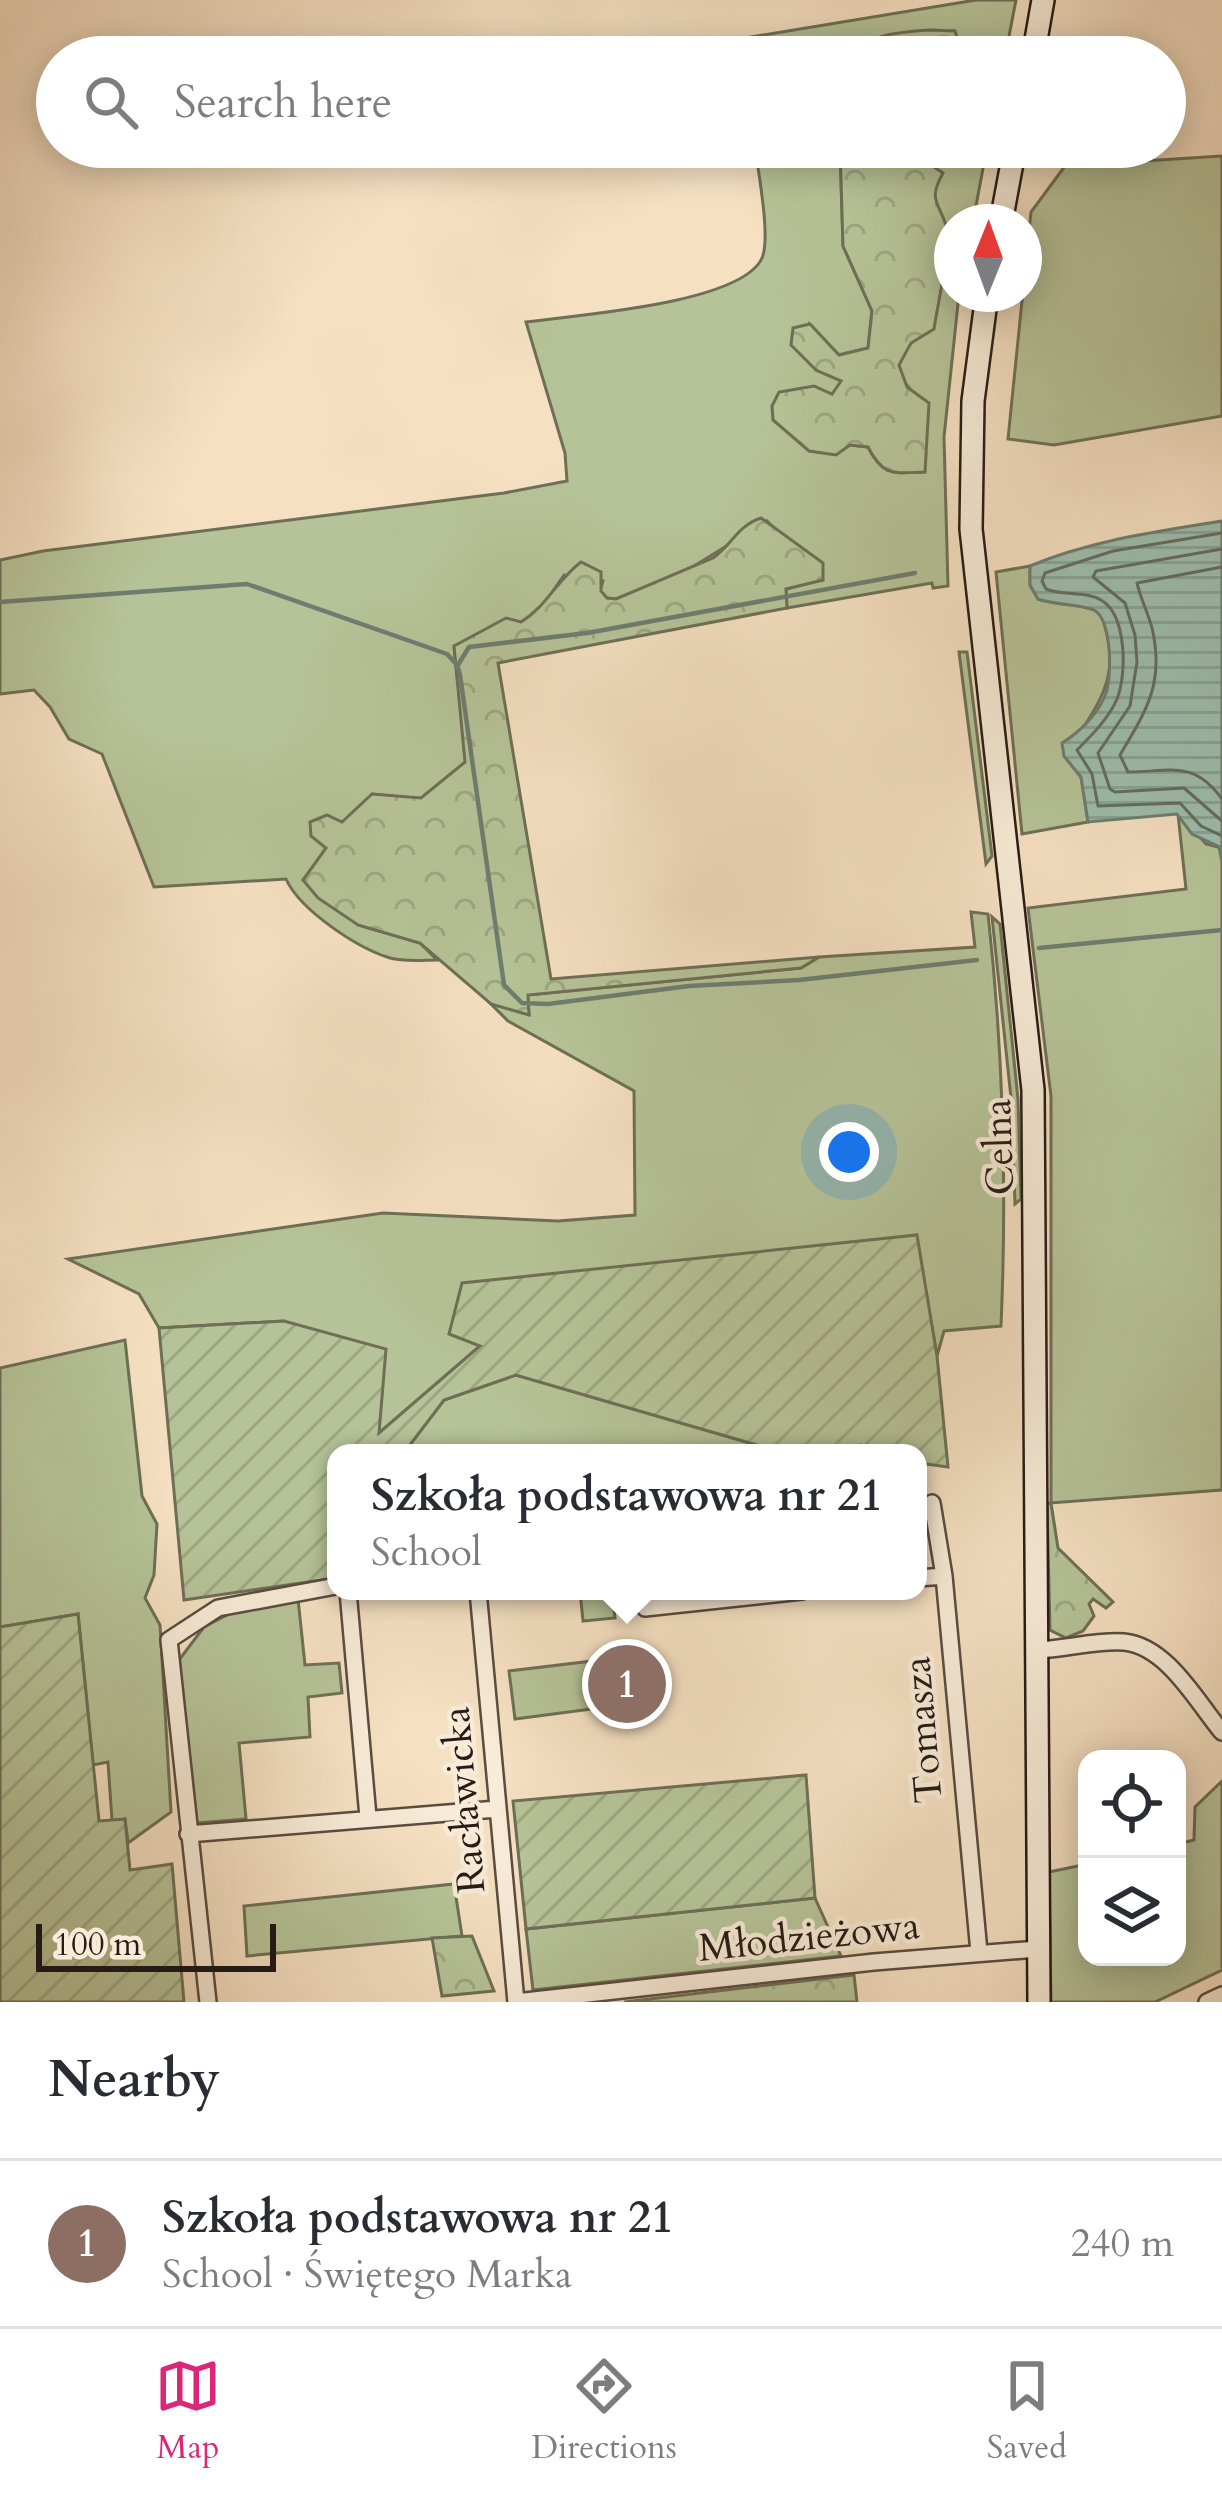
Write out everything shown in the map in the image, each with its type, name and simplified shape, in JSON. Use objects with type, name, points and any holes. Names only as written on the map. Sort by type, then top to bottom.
[{"type":"street","points":[[1037,36],[1043,0]]},
{"type":"street","points":[[1004,204],[1011,168]]},
{"type":"street","name":"Celna","points":[[985,312],[973,401],[971,529],[1034,1090],[1039,2002]]},
{"type":"street","name":"Tomasza","points":[[932,1503],[944,1576],[979,1952]]},
{"type":"street","points":[[927,1577],[944,1576]]},
{"type":"street","points":[[208,2002],[169,1640],[218,1608],[327,1588]]},
{"type":"street","points":[[349,1600],[368,1817]]},
{"type":"street","name":"Racławicka","points":[[479,1600],[515,2002]]},
{"type":"street","points":[[645,1600],[645,1608],[719,1600]]},
{"type":"street","points":[[1037,1650],[1124,1642],[1145,1647],[1161,1658],[1222,1732]]},
{"type":"street","points":[[188,1834],[497,1808]]},
{"type":"street","name":"Młodzieżowa","points":[[515,2002],[1038,1949]]},
{"type":"street","points":[[1207,2002],[1222,1995]]},
{"type":"green space","points":[[976,0],[1016,0],[1009,36],[956,36],[954,31],[920,36],[757,36]]},
{"type":"green space","points":[[955,31],[957,36],[884,36]]},
{"type":"green space","points":[[1222,156],[1222,416],[1054,445],[1008,439],[1021,312],[1042,312],[1042,204],[1037,204],[1064,168],[1186,168],[1186,158]]},
{"type":"green space","points":[[758,168],[841,168],[843,246],[872,311],[868,348],[839,355],[810,325],[816,370],[841,381],[832,394],[851,445],[868,447],[890,471],[924,472],[917,397],[900,377],[899,365],[903,351],[921,334],[934,283],[934,312],[957,312],[944,437],[948,586],[933,588],[932,583],[787,608],[786,589],[822,580],[767,521],[678,576],[616,599],[600,591],[603,581],[564,575],[539,611],[454,646],[466,762],[421,799],[372,794],[303,880],[358,925],[420,943],[437,960],[395,959],[362,946],[316,915],[286,879],[154,887],[102,754],[69,739],[34,690],[0,694],[0,560],[567,481],[565,453],[526,322],[691,297],[748,274],[764,248]]},
{"type":"green space","points":[[841,168],[936,168],[943,173],[934,204],[934,329],[911,343],[899,365],[907,387],[929,403],[925,472],[890,471],[868,447],[850,445],[836,455],[809,451],[773,420],[772,406],[779,392],[814,386],[832,394],[841,381],[816,370],[791,345],[793,328],[810,324],[839,355],[868,348],[872,311],[843,246]]},
{"type":"green space","points":[[918,168],[983,168],[976,204],[936,204],[934,188]]},
{"type":"green space","points":[[761,518],[823,563],[823,580],[786,589],[787,608],[498,663],[551,979],[819,957],[801,968],[528,995],[529,1015],[491,1004],[420,943],[358,925],[318,898],[303,880],[326,848],[311,836],[310,822],[327,815],[342,822],[372,794],[421,798],[465,762],[454,646],[506,618],[521,622],[581,562],[601,572],[601,591],[616,599],[713,558]]},
{"type":"green space","points":[[1030,566],[1030,585],[1038,599],[1100,614],[1110,653],[1100,700],[1064,756],[1081,777],[1088,822],[1022,834],[996,572]]},
{"type":"green space","points":[[959,652],[967,652],[992,856],[986,864]]},
{"type":"green space","points":[[1178,814],[1206,844],[1222,848],[1222,1490],[1051,1503],[1051,1096],[1028,908],[1186,889]]},
{"type":"green space","points":[[971,912],[988,914],[997,1015],[1004,1222],[1001,1326],[944,1331],[937,1356],[916,1235],[481,1345],[378,1434],[284,1321],[159,1328],[139,1294],[68,1259],[383,1213],[558,1221],[635,1215],[634,1091],[508,1021],[491,1004],[529,1014],[527,995],[801,968],[819,957],[975,947]]},
{"type":"green space","points":[[992,917],[1000,924],[1018,1099],[1021,1199],[1015,1204],[1011,1098]]},
{"type":"green space","points":[[917,1235],[937,1356],[948,1467],[927,1464],[927,1444],[753,1444],[516,1375],[444,1400],[411,1444],[327,1444],[327,1579],[184,1600],[159,1328],[284,1321],[386,1349],[379,1433],[480,1346],[449,1334],[462,1283]]},
{"type":"green space","points":[[125,1340],[142,1496],[157,1524],[154,1575],[145,1598],[160,1625],[171,1812],[128,1843],[125,1819],[112,1821],[108,1762],[93,1765],[78,1614],[0,1627],[0,1368]]},
{"type":"green space","points":[[516,1375],[753,1444],[411,1444],[444,1400]]},
{"type":"green space","points":[[1051,1503],[1058,1548],[1113,1602],[1106,1608],[1093,1599],[1089,1604],[1094,1616],[1083,1631],[1066,1638],[1050,1630],[1047,1504]]},
{"type":"green space","points":[[298,1599],[305,1665],[339,1663],[342,1693],[308,1697],[310,1737],[239,1743],[246,1819],[197,1823],[179,1660],[204,1627],[231,1613]]},
{"type":"green space","points":[[581,1600],[613,1600],[615,1618],[583,1621]]},
{"type":"green space","points":[[78,1614],[99,1821],[125,1819],[130,1870],[172,1864],[184,2002],[0,2002],[0,1627]]},
{"type":"green space","points":[[601,1660],[607,1707],[515,1719],[509,1671]]},
{"type":"green space","points":[[806,1775],[815,1898],[526,1929],[513,1801]]},
{"type":"green space","points":[[1222,1781],[1222,1970],[1155,2002],[1051,2002],[1049,1872],[1078,1866],[1078,1966],[1186,1966],[1186,1842],[1194,1840],[1195,1807]]},
{"type":"green space","points":[[454,1884],[462,1936],[247,1956],[244,1906]]},
{"type":"green space","points":[[815,1898],[841,1956],[533,1990],[526,1929]]},
{"type":"green space","points":[[472,1936],[494,1991],[442,1996],[432,1938]]},
{"type":"green space","points":[[854,1975],[857,2002],[624,2002]]},
{"type":"water","points":[[1222,521],[1222,848],[1192,834],[1177,814],[1088,822],[1081,777],[1064,756],[1062,743],[1088,721],[1106,693],[1107,636],[1094,610],[1038,599],[1030,585],[1030,566],[1101,543]]},
{"type":"waterway","points":[[458,665],[469,647],[587,633],[915,573]]},
{"type":"waterway","points":[[0,602],[247,584],[447,654],[460,675],[504,985],[522,1003],[977,960]]},
{"type":"waterway","points":[[1220,848],[1222,859]]},
{"type":"waterway","points":[[1039,948],[1222,930]]},
{"type":"place","name":"Szkoła podstawowa nr 21","points":[[627,1684]]}]
